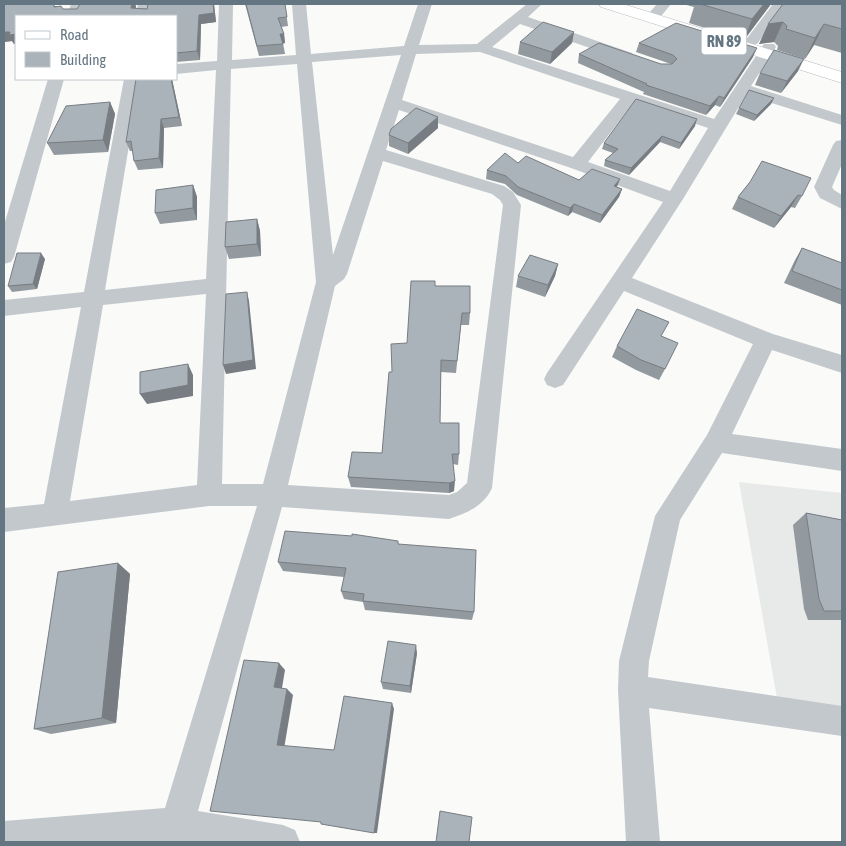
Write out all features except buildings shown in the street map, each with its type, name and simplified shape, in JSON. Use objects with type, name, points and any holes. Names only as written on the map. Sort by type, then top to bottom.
[{"type":"main road","name":"RN 89","points":[[606,4],[842,69]]},
{"type":"main road","name":"RN 89","points":[[630,4],[661,8],[842,78]]},
{"type":"street","points":[[210,495],[226,4]]},
{"type":"street","points":[[174,833],[273,495],[326,282],[299,4]]},
{"type":"street","points":[[326,282],[337,274],[425,4]]},
{"type":"street","points":[[481,48],[535,4]]},
{"type":"street","points":[[555,379],[674,199],[742,88],[780,4]]},
{"type":"street","points":[[517,18],[636,59]]},
{"type":"street","points":[[178,69],[410,50],[459,47],[481,48],[718,126]]},
{"type":"street","points":[[4,257],[56,80]]},
{"type":"street","points":[[55,515],[132,80]]},
{"type":"street","points":[[742,88],[842,120]]},
{"type":"street","points":[[577,164],[630,97]]},
{"type":"street","points":[[392,102],[577,164],[674,199]]},
{"type":"street","points":[[842,146],[823,187],[826,194],[842,202]]},
{"type":"street","points":[[4,520],[210,495],[273,495],[449,507],[466,501],[479,488],[512,205],[507,196],[498,190],[376,153]]},
{"type":"street","points":[[620,281],[766,340],[842,364]]},
{"type":"street","points":[[4,308],[216,285]]},
{"type":"street","points":[[643,842],[634,661],[668,516],[716,442],[766,340]]},
{"type":"street","points":[[716,442],[842,460]]},
{"type":"street","points":[[634,690],[842,721]]},
{"type":"street","points":[[4,838],[174,833],[282,842]]},
{"type":"shaded area","points":[[739,482],[842,493],[842,712],[778,704]]}]
